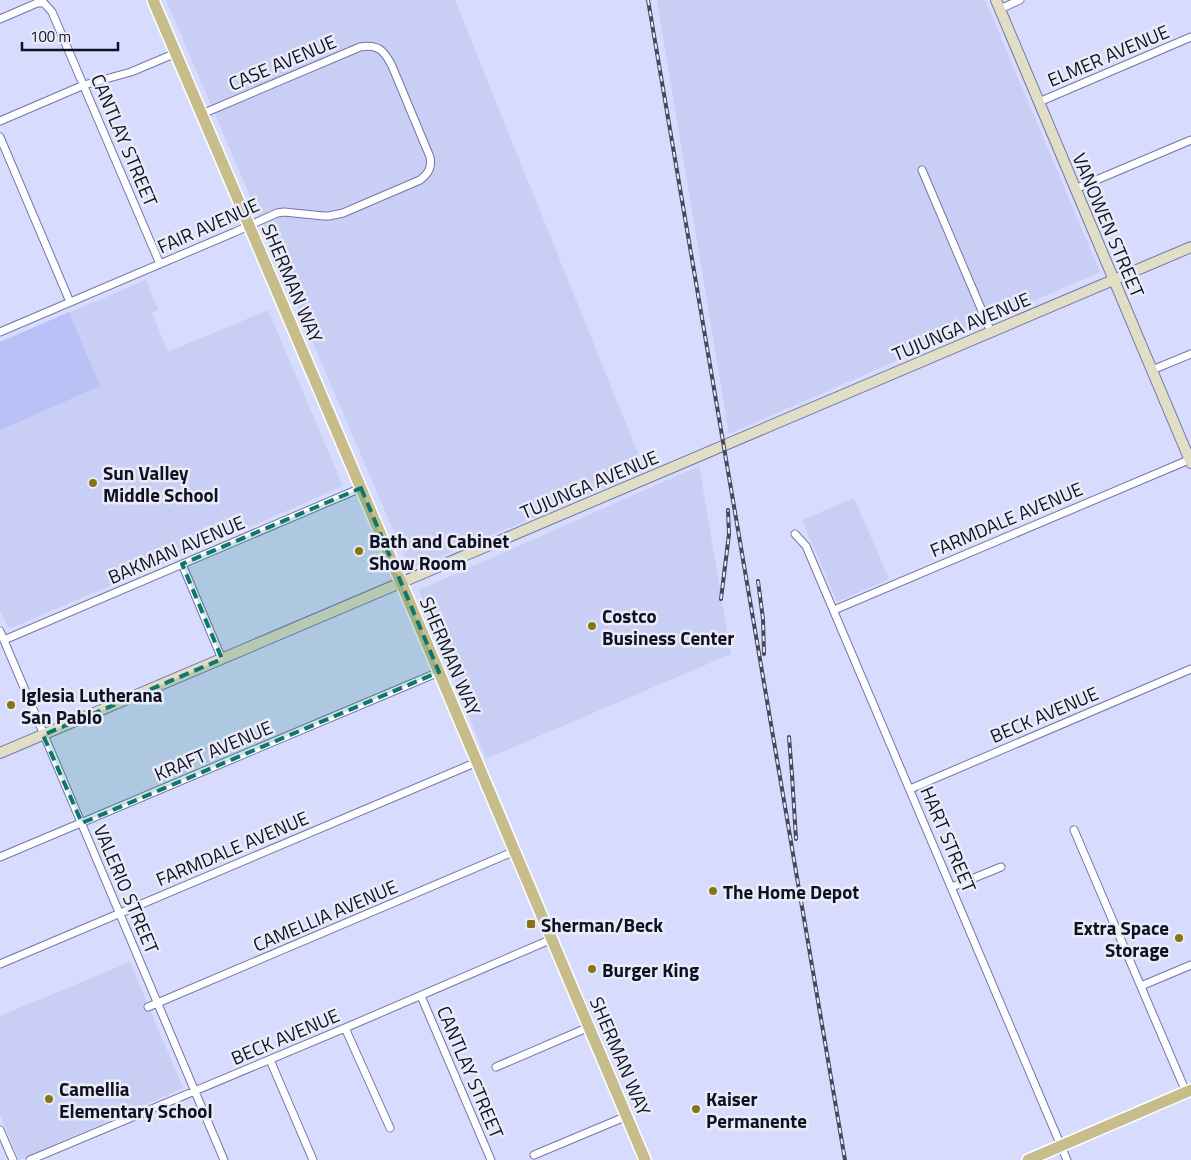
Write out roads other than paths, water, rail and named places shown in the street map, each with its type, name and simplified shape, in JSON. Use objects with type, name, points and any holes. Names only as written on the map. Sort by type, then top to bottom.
[{"type":"main road","name":"SHERMAN WAY","points":[[153,0],[645,1160]]},
{"type":"main road","points":[[1028,1160],[1188,1091]]},
{"type":"street","points":[[998,4],[1017,1]]},
{"type":"street","name":"CANTLAY STREET","points":[[0,19],[37,3],[44,3],[52,12],[160,264]]},
{"type":"street","name":"VANOWEN STREET","points":[[998,4],[1191,460]]},
{"type":"street","name":"ELMER AVENUE","points":[[1039,102],[1191,37]]},
{"type":"street","name":"CASE AVENUE","points":[[202,114],[360,47],[376,47],[388,57],[392,66],[430,157],[430,169]]},
{"type":"street","points":[[0,121],[84,85],[131,72],[176,53]]},
{"type":"street","points":[[0,137],[70,302]]},
{"type":"street","points":[[1075,189],[1191,140]]},
{"type":"street","name":"FAIR AVENUE","points":[[0,332],[277,213],[324,216],[337,214],[420,180],[430,169]]},
{"type":"street","points":[[922,170],[991,332]]},
{"type":"street","name":"TUJUNGA AVENUE","points":[[0,753],[1191,248]]},
{"type":"street","points":[[1152,370],[1191,354]]},
{"type":"street","name":"FARMDALE AVENUE","points":[[834,610],[1191,460]]},
{"type":"street","name":"BAKMAN AVENUE","points":[[4,640],[361,488]]},
{"type":"street","name":"HART STREET","points":[[795,534],[806,546],[834,610],[1067,1160]]},
{"type":"street","points":[[182,564],[222,659]]},
{"type":"street","name":"VALERIO STREET","points":[[0,631],[196,1090],[224,1160]]},
{"type":"street","name":"BECK AVENUE","points":[[910,789],[1191,669]]},
{"type":"street","name":"KRAFT AVENUE","points":[[0,857],[439,672]]},
{"type":"street","name":"FARMDALE AVENUE","points":[[0,964],[477,762]]},
{"type":"street","points":[[1074,830],[1140,986],[1188,1091]]},
{"type":"street","name":"CAMELLIA AVENUE","points":[[148,1007],[515,851]]},
{"type":"street","points":[[952,887],[1001,867]]},
{"type":"street","name":"BECK AVENUE","points":[[30,1160],[422,996],[552,939]]},
{"type":"street","points":[[1140,986],[1191,965]]},
{"type":"street","name":"CANTLAY STREET","points":[[422,996],[491,1160]]},
{"type":"street","points":[[345,1028],[390,1128]]},
{"type":"street","points":[[496,1067],[589,1028]]},
{"type":"street","points":[[270,1060],[313,1160]]},
{"type":"street","points":[[534,1155],[627,1116]]},
{"type":"street","points":[[0,1130],[13,1160]]},
{"type":"railway","points":[[648,0],[845,1160]]},
{"type":"railway","points":[[721,599],[729,534],[728,510]]},
{"type":"railway","points":[[758,581],[763,619],[764,654]]},
{"type":"railway","points":[[789,737],[796,839]]},
{"type":"place","name":"Sun Valley Middle School","points":[[93,483]]},
{"type":"place","name":"Bath and Cabinet Show Room","points":[[359,551]]},
{"type":"place","name":"Costco Business Center","points":[[592,626]]},
{"type":"place","name":"Iglesia Lutherana San Pablo","points":[[11,705]]},
{"type":"place","name":"The Home Depot","points":[[713,891]]},
{"type":"place","name":"Sherman/Beck","points":[[531,924]]},
{"type":"place","name":"Extra Space Storage","points":[[1179,938]]},
{"type":"place","name":"Burger King","points":[[592,969]]},
{"type":"place","name":"Camellia Elementary School","points":[[49,1099]]},
{"type":"place","name":"Kaiser Permanente","points":[[696,1109]]}]
